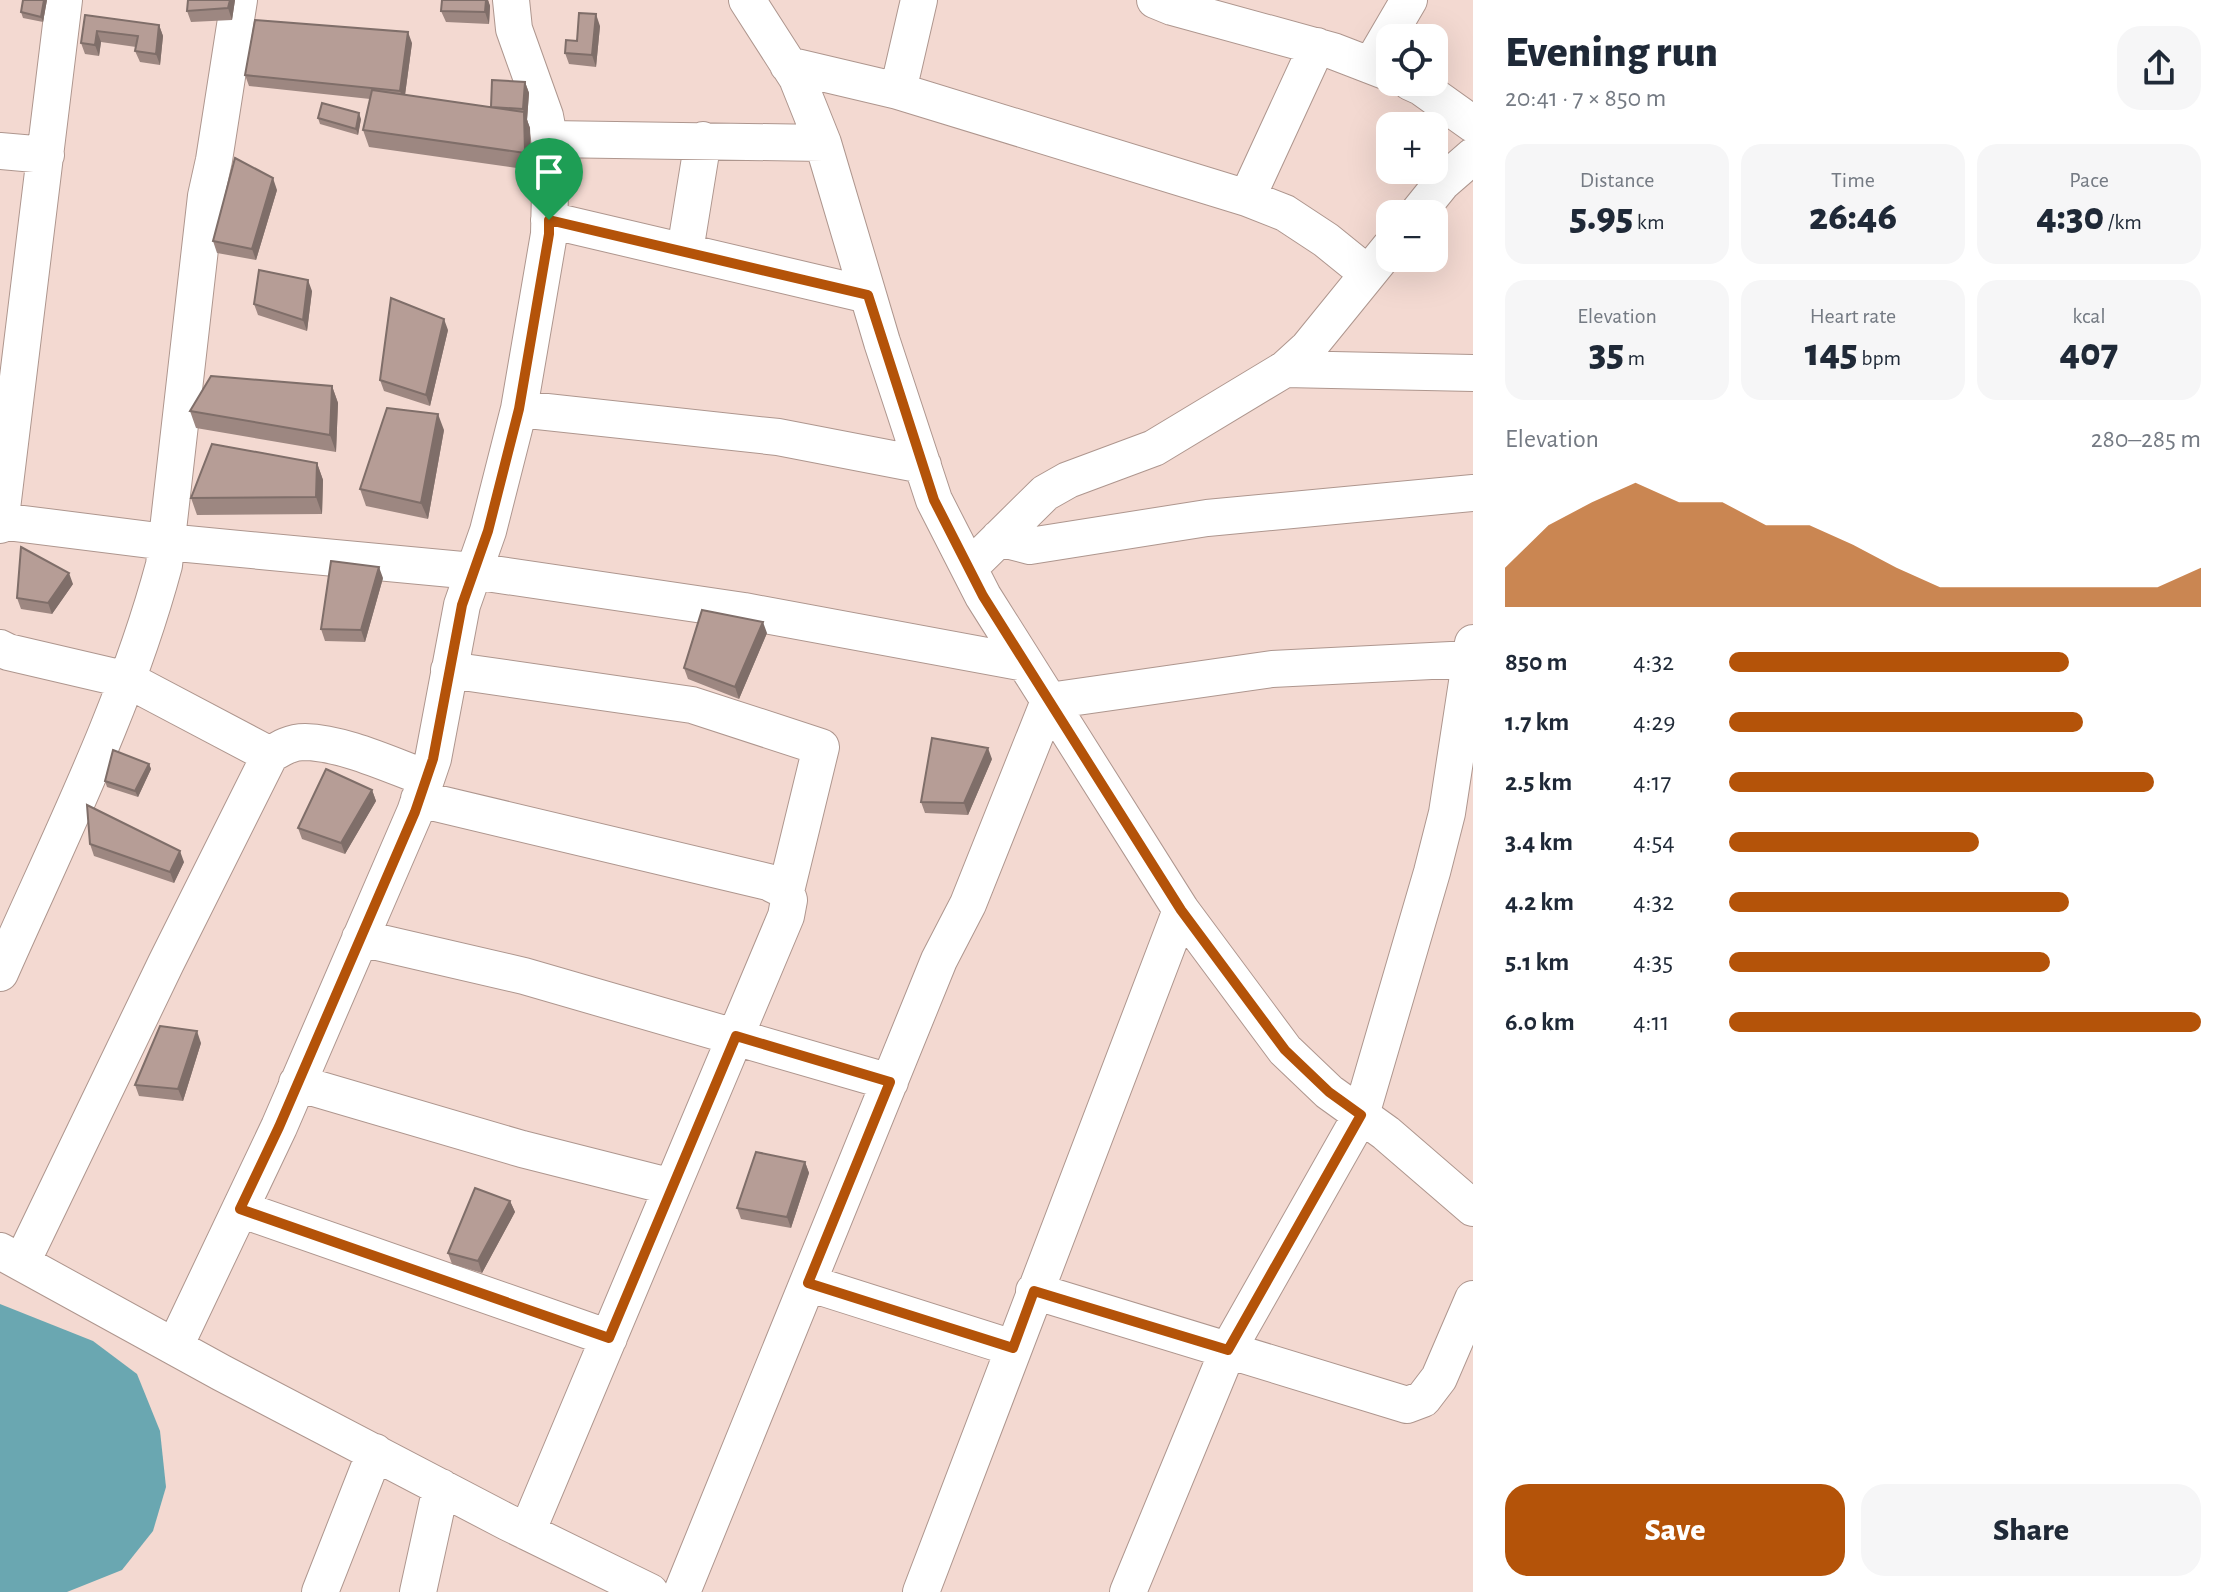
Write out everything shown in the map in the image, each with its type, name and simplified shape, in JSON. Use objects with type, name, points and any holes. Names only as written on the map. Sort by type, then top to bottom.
[{"type":"street","points":[[64,0],[0,523],[473,571],[744,611],[1025,663]]},
{"type":"street","points":[[0,973],[128,680],[164,565],[206,196],[239,0]]},
{"type":"street","points":[[175,1346],[297,1083],[433,759],[462,605],[488,531],[519,409],[549,234],[549,139],[545,116],[514,29],[511,0]]},
{"type":"street","points":[[747,0],[797,78],[823,143],[934,500],[983,596],[1181,910],[1285,1050],[1329,1092],[1386,1133],[1473,1208]]},
{"type":"street","points":[[898,91],[919,0]]},
{"type":"street","points":[[1155,0],[1317,46],[1376,68]]},
{"type":"street","points":[[1399,24],[1409,0]]},
{"type":"street","points":[[1247,198],[1317,46]]},
{"type":"street","points":[[788,65],[898,91],[1247,198],[1285,213],[1326,240],[1376,259]]},
{"type":"street","points":[[1434,96],[1473,124]]},
{"type":"street","points":[[549,139],[823,143]]},
{"type":"street","points":[[685,251],[703,140]]},
{"type":"street","points":[[0,151],[46,155]]},
{"type":"street","points":[[1434,200],[1465,174]]},
{"type":"street","points":[[549,220],[868,295]]},
{"type":"street","points":[[969,568],[1045,493],[1068,480],[1154,448],[1285,369],[1308,348],[1376,264]]},
{"type":"street","points":[[1285,369],[1473,373]]},
{"type":"street","points":[[519,409],[778,437],[923,465]]},
{"type":"street","points":[[999,538],[1030,546],[1207,518],[1473,493]]},
{"type":"street","points":[[0,648],[128,680],[270,755]]},
{"type":"street","points":[[1049,701],[1272,669],[1472,651],[1447,813],[1361,1115],[1228,1350],[1128,1592]]},
{"type":"street","points":[[449,670],[692,705],[821,747],[786,891],[789,900],[786,916],[527,1532]]},
{"type":"street","points":[[682,1592],[939,960],[968,904],[1049,701]]},
{"type":"street","points":[[643,1590],[441,1487],[11,1256],[166,963],[270,755],[284,746],[305,742],[349,750],[423,788],[768,882],[786,891]]},
{"type":"street","points":[[921,1592],[1181,910]]},
{"type":"street","points":[[360,938],[524,976],[890,1082]]},
{"type":"street","points":[[297,1083],[522,1149],[672,1187]]},
{"type":"street","points":[[240,1209],[609,1338]]},
{"type":"street","points":[[808,1283],[1013,1348]]},
{"type":"street","points":[[1034,1291],[1407,1405],[1423,1399],[1439,1378],[1473,1299]]},
{"type":"street","points":[[320,1592],[375,1452]]},
{"type":"street","points":[[418,1592],[441,1487]]},
{"type":"water","points":[[0,1304],[93,1341],[137,1374],[160,1431],[166,1487],[153,1531],[122,1570],[67,1592],[0,1592]]},
{"type":"building","points":[[23,0],[44,0],[41,17],[21,12]]},
{"type":"building","points":[[188,0],[230,0],[228,8],[187,11]]},
{"type":"building","points":[[442,0],[486,0],[485,12],[441,11]]},
{"type":"building","points":[[579,13],[596,14],[592,55],[565,53],[566,40],[577,41]]},
{"type":"building","points":[[85,15],[159,25],[156,54],[135,51],[138,36],[97,31],[95,45],[81,43]]},
{"type":"building","points":[[255,20],[408,32],[400,91],[245,75]]},
{"type":"building","points":[[492,80],[525,82],[523,109],[491,107]]},
{"type":"building","points":[[372,90],[524,112],[525,153],[363,130]]},
{"type":"building","points":[[322,103],[359,113],[356,129],[318,118]]},
{"type":"building","points":[[235,158],[273,178],[252,249],[213,241]]},
{"type":"building","points":[[259,270],[308,280],[303,320],[254,304]]},
{"type":"building","points":[[391,298],[444,319],[426,395],[380,380]]},
{"type":"building","points":[[211,376],[332,386],[330,435],[190,411]]},
{"type":"building","points":[[387,408],[438,414],[421,503],[360,489]]},
{"type":"building","points":[[212,444],[317,463],[316,497],[191,498]]},
{"type":"building","points":[[21,547],[69,573],[48,603],[17,598]]},
{"type":"building","points":[[331,561],[379,567],[361,630],[321,629]]},
{"type":"building","points":[[702,610],[763,622],[735,687],[684,668]]},
{"type":"building","points":[[932,738],[988,748],[964,803],[921,802]]},
{"type":"building","points":[[113,750],[149,764],[135,791],[105,781]]},
{"type":"building","points":[[326,769],[372,790],[341,843],[298,828]]},
{"type":"building","points":[[87,805],[180,851],[170,872],[90,844]]},
{"type":"building","points":[[160,1026],[197,1031],[178,1089],[135,1085]]},
{"type":"building","points":[[756,1152],[805,1162],[787,1217],[737,1208]]},
{"type":"building","points":[[475,1188],[510,1201],[478,1261],[448,1253]]},
{"type":"route","points":[[549,220],[868,295],[934,500],[983,596],[1181,910],[1285,1050],[1329,1092],[1361,1115],[1228,1350],[1034,1291],[1013,1348],[808,1283],[890,1082],[736,1036],[609,1338],[240,1209],[279,1127],[415,812],[433,759],[462,605],[488,531],[519,409],[549,220]]}]
